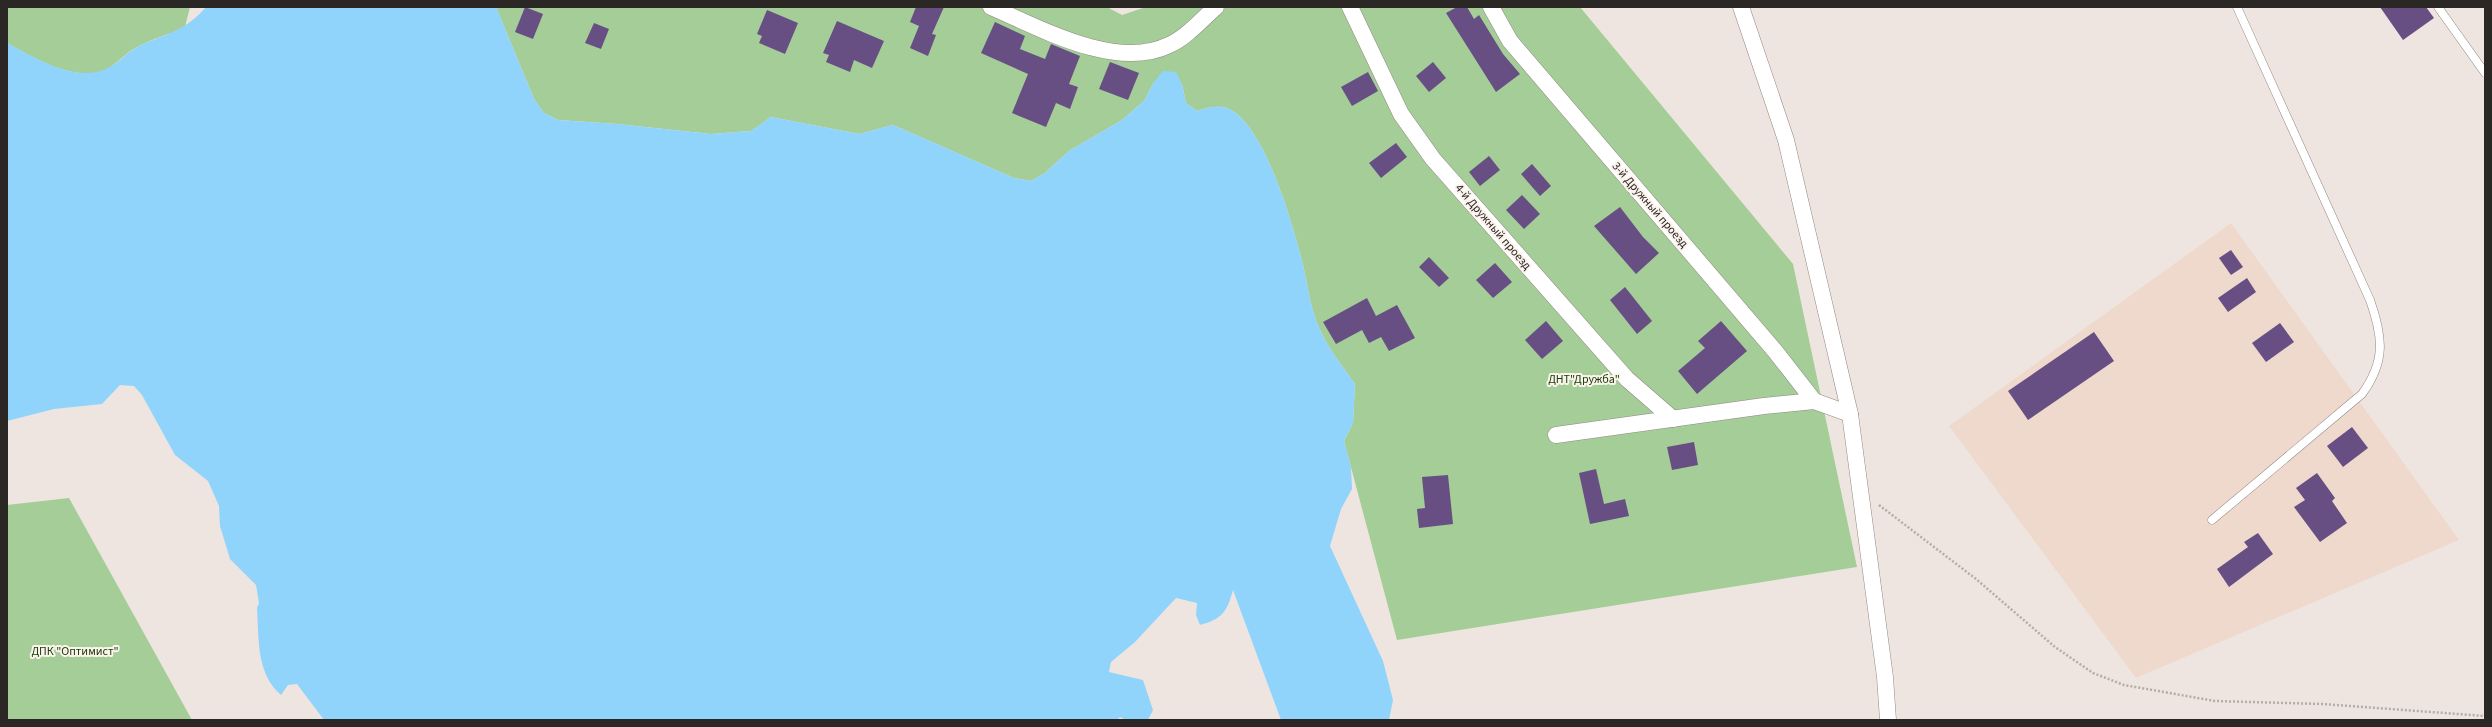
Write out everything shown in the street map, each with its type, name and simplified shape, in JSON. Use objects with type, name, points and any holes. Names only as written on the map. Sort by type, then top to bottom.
[{"type":"street","points":[[991,7],[1076,43],[1096,48],[1134,53],[1167,46],[1178,41],[1216,7]]},
{"type":"street","name":"4-й Дружный проезд","points":[[1350,7],[1401,114],[1433,159],[1627,379],[1673,419]]},
{"type":"street","name":"3-й Дружный проезд","points":[[1491,7],[1510,42],[1775,351],[1814,401]]},
{"type":"street","points":[[1741,7],[1786,140],[1850,414],[1885,677],[1888,720]]},
{"type":"street","points":[[1556,435],[1764,406],[1814,401],[1850,414]]},
{"type":"lane","points":[[2212,520],[2362,394],[2378,366],[2382,344],[2379,325],[2370,300],[2237,7]]},
{"type":"lane","points":[[2438,7],[2485,73]]},
{"type":"path","points":[[1860,490],[1976,579],[2055,646],[2093,673],[2124,685],[2162,693],[2215,701],[2323,704],[2485,716]]},
{"type":"shaded area","points":[[2231,223],[2459,540],[2136,678],[1949,426]]},
{"type":"green space","points":[[7,7],[190,7],[185,27],[137,47],[102,72],[85,73],[73,72],[50,65],[7,43]]},
{"type":"green space","name":"ДНТ\"Дружба\"","points":[[496,7],[1107,7],[1122,15],[1146,7],[1580,7],[1793,264],[1857,567],[1397,640],[1344,441],[1353,423],[1355,384],[1329,347],[1317,323],[1301,257],[1283,198],[1264,152],[1253,132],[1240,117],[1223,107],[1212,107],[1197,111],[1186,103],[1182,84],[1154,82],[1144,101],[1122,120],[1069,151],[1045,173],[1031,181],[1014,178],[893,125],[859,134],[771,117],[751,131],[711,134],[617,124],[558,120],[544,113],[534,99]]},
{"type":"green space","name":"ДПК \"Оптимист\"","points":[[69,498],[192,720],[7,720],[7,505]]},
{"type":"water","points":[[206,7],[496,7],[534,99],[544,113],[558,120],[617,124],[711,134],[751,131],[771,117],[859,134],[893,125],[1014,178],[1031,181],[1045,173],[1069,151],[1122,120],[1144,101],[1154,82],[1163,71],[1176,72],[1182,84],[1186,103],[1197,111],[1215,107],[1227,108],[1240,117],[1253,132],[1274,174],[1283,198],[1301,257],[1317,323],[1329,347],[1355,384],[1353,423],[1344,441],[1351,467],[1352,489],[1341,509],[1330,546],[1383,661],[1393,700],[1389,720],[1281,720],[1233,590],[1226,609],[1222,614],[1214,620],[1200,625],[1196,615],[1197,603],[1176,598],[1135,642],[1111,662],[1109,672],[1143,680],[1153,710],[1148,720],[1126,720],[1120,717],[1117,720],[324,720],[297,684],[288,685],[281,695],[267,676],[260,655],[257,608],[259,603],[256,585],[230,559],[220,526],[219,506],[208,481],[175,455],[142,395],[134,386],[120,385],[102,404],[54,409],[7,421],[7,43],[30,56],[57,67],[84,73],[98,72],[114,65],[139,46],[176,31],[199,15]]},
{"type":"building","points":[[525,7],[543,14],[533,39],[515,32]]},
{"type":"building","points":[[916,7],[944,7],[932,34],[936,35],[928,56],[910,48],[919,26],[910,22]]},
{"type":"building","points":[[1457,7],[1467,7],[1474,19],[1479,15],[1503,54],[1520,74],[1496,92],[1446,13]]},
{"type":"building","points":[[2380,7],[2426,7],[2434,18],[2403,40]]},
{"type":"building","points":[[767,10],[798,23],[785,54],[759,43],[762,36],[757,34]]},
{"type":"building","points":[[837,21],[884,41],[872,68],[854,60],[850,72],[826,62],[829,55],[823,53]]},
{"type":"building","points":[[995,22],[1025,36],[1020,49],[1045,59],[1051,44],[1080,56],[1069,84],[1078,87],[1070,109],[1056,103],[1046,127],[1012,113],[1028,74],[981,53]]},
{"type":"building","points":[[594,23],[609,29],[601,49],[585,43]]},
{"type":"building","points":[[1110,62],[1139,73],[1128,100],[1099,89]]},
{"type":"building","points":[[1433,62],[1446,78],[1429,92],[1416,76]]},
{"type":"building","points":[[1368,72],[1378,91],[1352,106],[1341,87]]},
{"type":"building","points":[[1396,143],[1407,157],[1381,178],[1369,163]]},
{"type":"building","points":[[1489,156],[1500,170],[1480,186],[1469,172]]},
{"type":"building","points":[[1532,164],[1551,186],[1540,196],[1521,174]]},
{"type":"building","points":[[1522,195],[1540,214],[1524,229],[1506,210]]},
{"type":"building","points":[[1620,207],[1643,237],[1659,253],[1636,274],[1594,226]]},
{"type":"building","points":[[2231,250],[2243,267],[2231,275],[2219,258]]},
{"type":"building","points":[[1429,257],[1449,278],[1439,287],[1419,267]]},
{"type":"building","points":[[1495,263],[1512,282],[1493,298],[1476,280]]},
{"type":"building","points":[[2247,278],[2256,292],[2228,312],[2218,298]]},
{"type":"building","points":[[1625,287],[1652,321],[1637,334],[1610,300]]},
{"type":"building","points":[[1367,298],[1376,316],[1397,305],[1415,338],[1389,351],[1381,337],[1369,343],[1362,330],[1336,344],[1323,322]]},
{"type":"building","points":[[1546,321],[1563,341],[1542,359],[1525,340]]},
{"type":"building","points":[[1721,321],[1747,351],[1697,394],[1678,371],[1705,348],[1698,341]]},
{"type":"building","points":[[2280,323],[2294,342],[2266,362],[2252,343]]},
{"type":"building","points":[[2094,332],[2114,361],[2028,420],[2008,391]]},
{"type":"building","points":[[2352,427],[2368,448],[2343,467],[2327,446]]},
{"type":"building","points":[[1694,442],[1698,465],[1672,470],[1667,447]]},
{"type":"building","points":[[1596,469],[1604,504],[1625,499],[1629,516],[1590,524],[1579,473]]},
{"type":"building","points":[[2317,473],[2335,498],[2332,501],[2347,523],[2320,542],[2294,507],[2305,500],[2296,488]]},
{"type":"building","points":[[1448,475],[1453,524],[1419,528],[1417,509],[1425,508],[1422,477]]},
{"type":"building","points":[[2258,533],[2273,554],[2229,587],[2217,569],[2248,547],[2244,542]]}]
